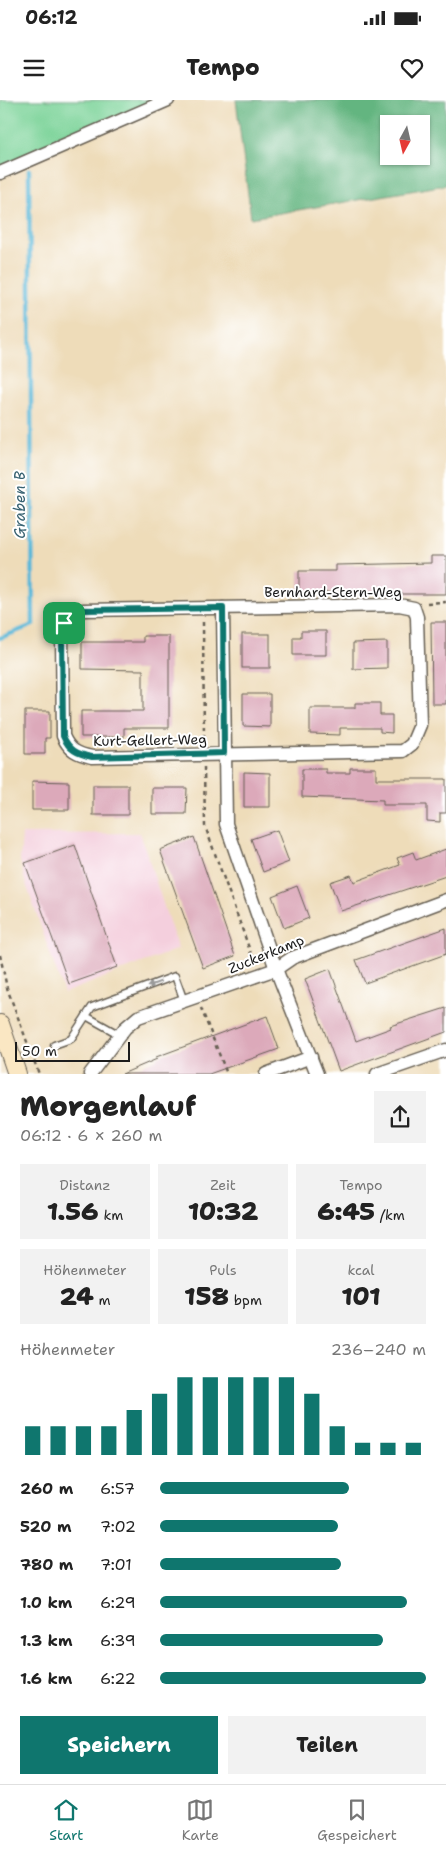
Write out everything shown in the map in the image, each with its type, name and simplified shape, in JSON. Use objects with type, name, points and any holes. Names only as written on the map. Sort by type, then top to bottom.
[{"type":"main road","points":[[0,1024],[17,1074]]},
{"type":"street","points":[[0,173],[168,100]]},
{"type":"street","name":"Bernhard-Stern-Weg","points":[[223,608],[399,606],[414,608],[417,616],[420,725],[412,744],[403,751],[224,753]]},
{"type":"street","points":[[223,608],[226,824],[276,969],[317,1074]]},
{"type":"street","name":"Kurt-Gellert-Weg","points":[[223,608],[83,610],[71,614],[64,623],[62,633],[63,736],[68,746],[78,754],[92,757],[224,753]]},
{"type":"street","name":"Zuckerkamp","points":[[90,1074],[120,1035],[138,1017],[276,969],[292,958],[446,900]]},
{"type":"street","points":[[377,1074],[446,1050]]},
{"type":"street","points":[[266,1074],[311,1057]]},
{"type":"lane","points":[[54,1045],[71,1039],[92,1007],[175,976],[190,999]]},
{"type":"lane","points":[[86,1016],[120,1035]]},
{"type":"path","points":[[414,608],[426,603],[446,602]]},
{"type":"path","points":[[0,955],[7,988],[39,1074]]},
{"type":"path","points":[[190,999],[227,1074]]},
{"type":"shaded area","points":[[140,833],[178,949],[64,993],[25,881],[20,860],[22,834]]},
{"type":"green space","points":[[0,100],[168,100],[0,173]]},
{"type":"green space","points":[[236,100],[446,100],[446,185],[251,218]]},
{"type":"building","points":[[431,556],[446,556],[446,594],[386,594],[386,591],[299,593],[299,571],[336,571],[336,565],[431,563]]},
{"type":"building","points":[[431,622],[446,622],[446,704],[432,704]]},
{"type":"building","points":[[301,631],[326,631],[326,655],[293,655],[293,637],[301,637]]},
{"type":"building","points":[[242,634],[270,634],[270,668],[242,668]]},
{"type":"building","points":[[143,636],[169,636],[169,728],[124,728],[124,737],[81,737],[81,711],[143,711],[143,670],[82,669],[82,642],[143,642]]},
{"type":"building","points":[[387,642],[387,668],[353,669],[353,643]]},
{"type":"building","points":[[243,694],[270,694],[270,727],[243,726]]},
{"type":"building","points":[[355,703],[380,703],[380,715],[392,715],[392,733],[380,732],[380,728],[340,728],[340,735],[310,734],[310,708],[355,708]]},
{"type":"building","points":[[25,711],[50,711],[50,738],[45,738],[45,754],[25,754]]},
{"type":"building","points":[[350,768],[376,768],[376,779],[446,779],[446,813],[440,813],[440,822],[427,821],[427,805],[383,805],[383,800],[302,797],[302,769],[326,769],[326,773],[350,773]]},
{"type":"building","points":[[244,772],[270,773],[270,807],[244,807]]},
{"type":"building","points":[[32,781],[69,782],[69,810],[32,810]]},
{"type":"building","points":[[93,785],[128,785],[128,815],[93,815]]},
{"type":"building","points":[[152,788],[187,788],[186,814],[152,814]]},
{"type":"building","points":[[277,830],[289,862],[263,872],[251,839]]},
{"type":"building","points":[[194,837],[235,956],[203,968],[160,850]]},
{"type":"building","points":[[75,845],[117,967],[69,984],[25,863]]},
{"type":"building","points":[[446,849],[446,876],[341,911],[330,882],[351,875],[354,882],[400,865],[397,858],[413,852],[416,860]]},
{"type":"building","points":[[297,886],[309,918],[284,928],[272,896]]},
{"type":"building","points":[[446,928],[446,954],[365,983],[356,960]]},
{"type":"building","points":[[330,969],[356,1041],[391,1028],[390,1026],[446,1008],[446,1032],[339,1071],[305,979]]},
{"type":"building","points":[[267,1016],[279,1049],[209,1074],[122,1074],[157,1059],[156,1057]]},
{"type":"waterway","name":"Graben B","points":[[0,638],[33,625],[29,170]]},
{"type":"route","points":[[223,608],[224,753],[92,757],[78,754],[68,746],[63,736],[62,633],[64,623],[71,614],[83,610],[223,608]]}]
